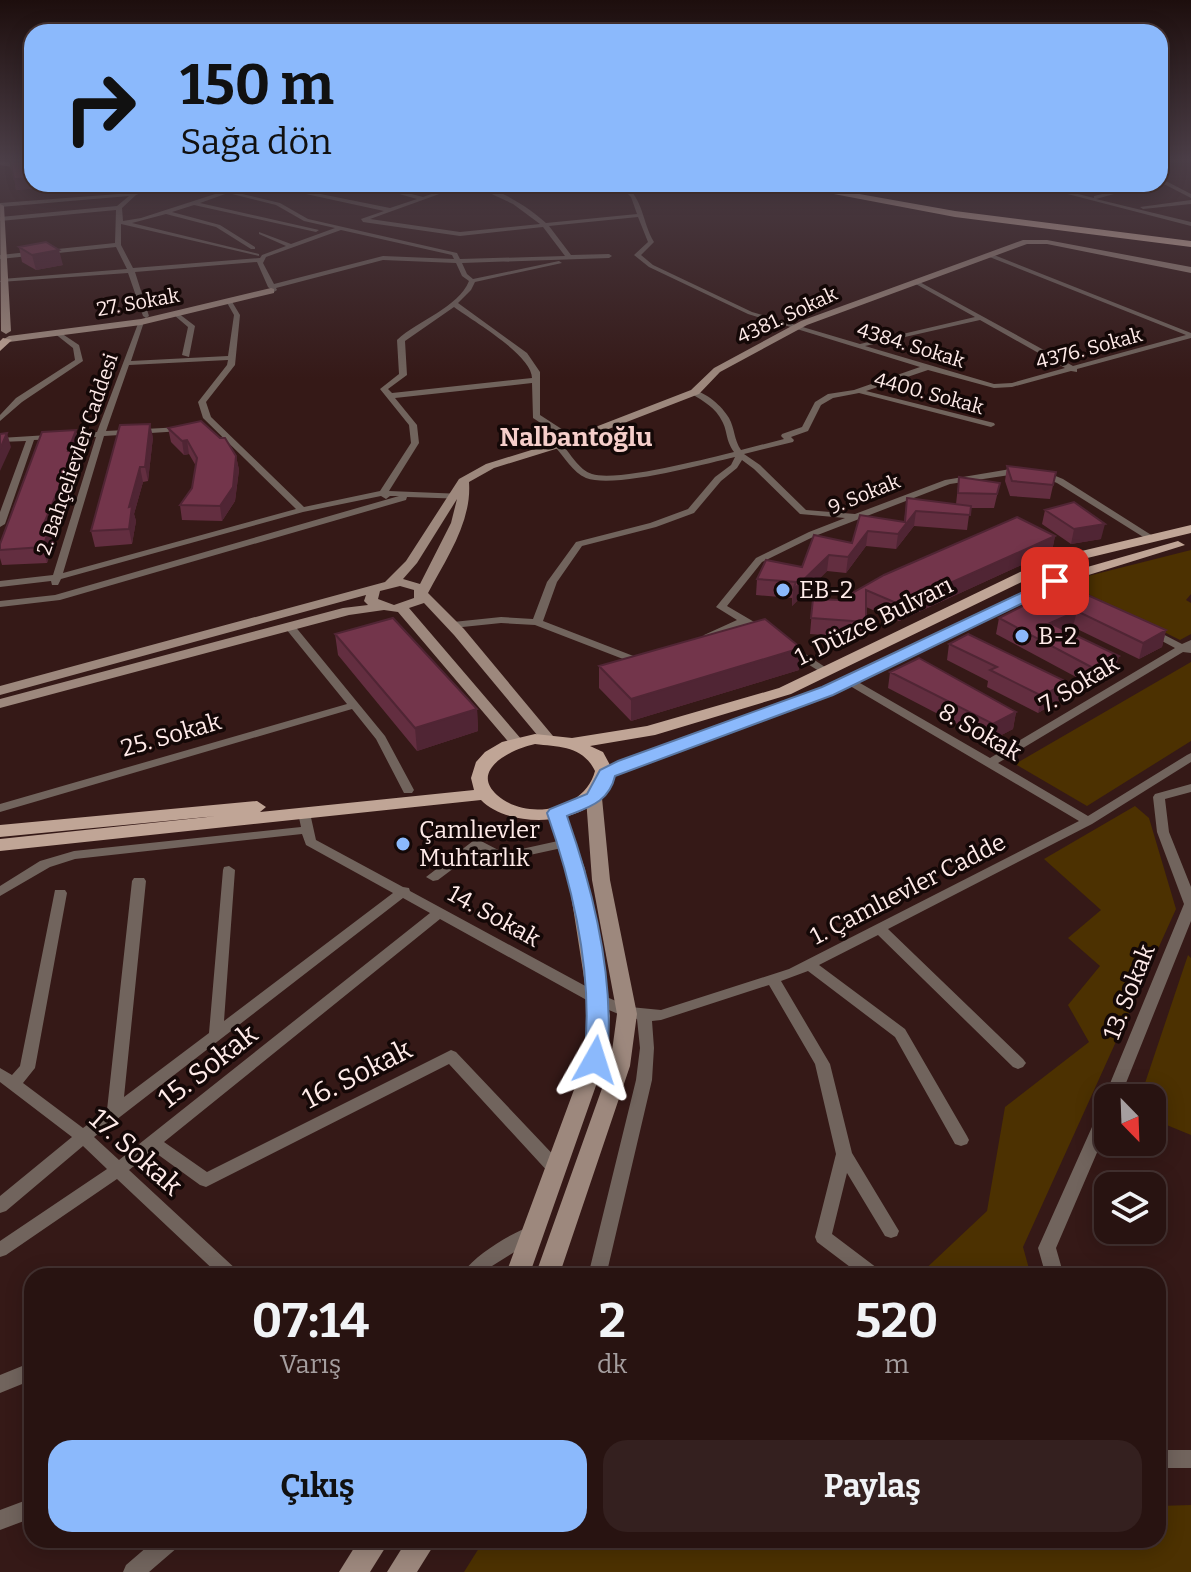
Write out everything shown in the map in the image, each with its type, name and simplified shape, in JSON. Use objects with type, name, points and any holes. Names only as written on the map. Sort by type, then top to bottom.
[{"type":"highway","points":[[1102,232],[1191,242]]},
{"type":"main road","points":[[0,232],[4,337],[144,319],[271,289]]},
{"type":"main road","name":"4381. Sokak","points":[[460,496],[463,481],[490,466],[558,445],[695,392],[717,370],[794,327],[1026,242],[1047,242],[1191,270]]},
{"type":"main road","name":"27. Sokak","points":[[4,337],[176,314],[271,289]]},
{"type":"main road","points":[[391,583],[411,563],[460,496]]},
{"type":"main road","points":[[0,704],[348,611],[402,608],[416,603],[462,515],[460,496]]},
{"type":"main road","name":"1. Düzce Bulvarı","points":[[574,743],[649,731],[718,714],[785,691],[1025,575],[1074,557],[1191,529]]},
{"type":"main road","name":"1. Düzce Bulvarı","points":[[606,774],[643,757],[782,710],[1062,585],[1191,541]]},
{"type":"main road","points":[[0,691],[391,583],[415,585],[453,625],[548,739]]},
{"type":"main road","points":[[374,589],[371,601],[381,607]]},
{"type":"main road","points":[[402,608],[517,743]]},
{"type":"main road","points":[[0,831],[408,790],[482,788],[514,811],[557,813],[594,798],[604,786],[606,774],[602,761],[574,743],[548,739],[517,743],[487,759],[480,770],[482,788]]},
{"type":"main road","points":[[0,845],[305,822],[482,788]]},
{"type":"main road","points":[[550,1268],[636,1015],[601,880],[594,798]]},
{"type":"main road","points":[[520,1268],[595,1060],[600,1016],[576,869],[557,813]]},
{"type":"main road","points":[[353,1572],[370,1548]]},
{"type":"main road","points":[[401,1572],[418,1548]]},
{"type":"street","points":[[120,232],[118,245],[130,268],[144,319]]},
{"type":"street","points":[[162,232],[263,258]]},
{"type":"street","points":[[227,232],[245,246],[273,253]]},
{"type":"street","points":[[0,604],[56,598],[388,497],[415,443],[413,425],[384,389],[403,375],[401,340],[453,303],[471,288],[472,281],[456,261],[455,254],[358,232]]},
{"type":"street","points":[[449,232],[476,232]]},
{"type":"street","points":[[554,232],[568,256]]},
{"type":"street","points":[[263,258],[271,289],[383,258],[456,261],[637,255],[651,242],[644,232]]},
{"type":"street","points":[[261,233],[291,246]]},
{"type":"street","points":[[2,281],[263,258],[327,233]]},
{"type":"street","points":[[1,256],[118,245]]},
{"type":"street","name":"4384. Sokak","points":[[637,255],[651,266],[703,288],[721,302],[794,327],[994,386]]},
{"type":"street","points":[[989,255],[1191,336]]},
{"type":"street","points":[[472,281],[609,256]]},
{"type":"street","points":[[916,282],[1074,370]]},
{"type":"street","points":[[229,301],[237,315],[231,365],[202,402],[207,418],[302,510]]},
{"type":"street","points":[[453,303],[524,355],[536,372],[536,416],[571,439]]},
{"type":"street","points":[[176,314],[192,326],[186,355]]},
{"type":"street","points":[[860,344],[981,318]]},
{"type":"street","name":"2. Bahçelievler Caddesi","points":[[56,598],[54,578],[101,433],[144,319]]},
{"type":"street","points":[[0,419],[19,400],[79,361],[76,347],[56,332]]},
{"type":"street","name":"4376. Sokak","points":[[994,386],[1074,370],[1191,336]]},
{"type":"street","points":[[127,363],[232,358]]},
{"type":"street","points":[[558,445],[587,475],[609,480],[638,477],[668,467],[740,455],[790,440],[785,436],[805,429],[818,404],[831,396],[859,391],[931,366]]},
{"type":"street","points":[[389,396],[536,380]]},
{"type":"street","name":"4400. Sokak","points":[[859,391],[991,425]]},
{"type":"street","points":[[695,392],[714,405],[726,420],[731,441],[740,455],[757,467],[803,512],[855,516]]},
{"type":"street","points":[[203,429],[217,428]]},
{"type":"street","points":[[0,440],[188,429]]},
{"type":"street","points":[[0,524],[31,438]]},
{"type":"street","points":[[537,622],[552,582],[579,544],[653,525],[691,511],[718,479],[734,466],[740,455]]},
{"type":"street","name":"9. Sokak","points":[[826,671],[721,607],[759,560],[855,516],[948,482],[1003,470],[1030,470],[1060,481],[1151,538]]},
{"type":"street","points":[[0,584],[54,578],[302,510],[388,497],[422,494],[460,496]]},
{"type":"street","points":[[453,625],[501,620],[537,622],[636,661],[649,657]]},
{"type":"street","points":[[698,641],[746,620]]},
{"type":"street","points":[[1140,626],[1188,648]]},
{"type":"street","points":[[290,627],[381,738],[408,790]]},
{"type":"street","name":"7. Sokak","points":[[990,763],[1188,648]]},
{"type":"street","name":"8. Sokak","points":[[849,681],[1088,821]]},
{"type":"street","name":"25. Sokak","points":[[0,808],[354,705]]},
{"type":"street","name":"1. Çamlıevler Cadde","points":[[636,1015],[661,1015],[809,965],[1088,821],[1191,757]]},
{"type":"street","points":[[1143,787],[1159,797],[1191,788]]},
{"type":"street","points":[[1159,797],[1163,832],[1191,904]]},
{"type":"street","points":[[0,892],[45,864],[74,855],[305,822]]},
{"type":"street","name":"14. Sokak","points":[[305,822],[310,842],[597,999],[636,1015]]},
{"type":"street","points":[[433,877],[477,844],[502,857],[567,843]]},
{"type":"street","points":[[216,1035],[229,870]]},
{"type":"street","points":[[115,1112],[139,881]]},
{"type":"street","name":"15. Sokak","points":[[0,1206],[115,1112],[404,891]]},
{"type":"street","points":[[6,1079],[27,1068],[60,893]]},
{"type":"street","name":"13. Sokak","points":[[1118,1084],[1191,904]]},
{"type":"street","name":"15. Sokak","points":[[0,1250],[119,1169],[440,912]]},
{"type":"street","points":[[880,929],[1018,1063]]},
{"type":"street","points":[[809,965],[900,1033],[961,1140]]},
{"type":"street","points":[[773,979],[822,1064],[844,1154],[891,1231]]},
{"type":"street","points":[[599,1268],[644,1080],[647,1048],[636,1015]]},
{"type":"street","name":"16. Sokak","points":[[153,1142],[206,1180],[451,1056],[556,1169]]},
{"type":"street","name":"17. Sokak","points":[[6,1079],[83,1137],[224,1268]]},
{"type":"street","points":[[1053,1268],[1047,1248],[1094,1141]]},
{"type":"street","points":[[844,1154],[823,1237],[864,1268]]},
{"type":"street","points":[[479,1268],[533,1231]]},
{"type":"street","points":[[0,1384],[24,1374]]},
{"type":"street","points":[[1166,1459],[1191,1459]]},
{"type":"street","points":[[0,1520],[24,1511]]},
{"type":"street","points":[[133,1572],[162,1548]]},
{"type":"shaded area","points":[[1191,550],[1191,594],[1186,600],[1191,603],[1191,634],[1180,640],[1084,592],[1078,583],[1088,576]]},
{"type":"shaded area","points":[[1191,662],[1191,741],[1087,806],[1015,764]]},
{"type":"shaded area","points":[[1135,806],[1149,818],[1176,909],[1097,1084],[1094,1084],[1094,1090],[1023,1247],[1029,1268],[926,1268],[987,1211],[1005,1107],[1089,1042],[1068,1005],[1100,966],[1068,938],[1101,910],[1044,859]]},
{"type":"shaded area","points":[[1188,955],[1191,958],[1191,1135],[1166,1125],[1166,1084],[1145,1084]]},
{"type":"shaded area","points":[[1191,1505],[1191,1572],[464,1572],[479,1548],[1166,1548],[1166,1506]]},
{"type":"building","points":[[46,242],[59,250],[32,255],[19,247]]},
{"type":"building","points":[[201,421],[220,438],[225,438],[236,456],[233,487],[220,506],[180,505],[192,488],[197,458],[187,440],[182,441],[168,428]]},
{"type":"building","points":[[150,424],[145,467],[140,467],[129,507],[132,506],[129,529],[91,531],[120,425]]},
{"type":"building","points":[[76,430],[68,451],[73,451],[68,467],[42,528],[50,527],[43,547],[0,550],[42,432]]},
{"type":"building","points":[[7,433],[0,449],[0,434]]},
{"type":"building","points":[[1007,466],[1056,472],[1053,485],[1012,481]]},
{"type":"building","points":[[959,477],[1000,483],[997,494],[958,493]]},
{"type":"building","points":[[907,498],[971,506],[970,515],[916,511],[898,534],[868,531],[848,557],[829,555],[793,590],[796,582],[757,579],[766,560],[802,567],[814,535],[852,543],[860,515],[905,522]]},
{"type":"building","points":[[1074,502],[1105,524],[1074,529],[1045,510]]},
{"type":"building","points":[[1017,517],[1055,536],[901,605],[866,590],[866,622],[811,618],[813,599],[840,600],[884,575]]},
{"type":"building","points":[[1065,585],[1166,630],[1143,643],[1077,611],[1050,623],[1119,656],[1095,669],[999,618]]},
{"type":"building","points":[[393,618],[477,709],[415,728],[335,634]]},
{"type":"building","points":[[765,619],[801,648],[631,699],[599,666]]},
{"type":"building","points":[[968,634],[1067,682],[1042,696],[990,670],[997,667],[949,644]]},
{"type":"building","points":[[919,658],[1016,712],[993,724],[890,672]]},
{"type":"place","name":"EB-2","points":[[783,590]]},
{"type":"place","name":"B-2","points":[[1022,636]]},
{"type":"place","name":"Çamlıevler Muhtarlık","points":[[403,844]]},
{"type":"district","name":"Nalbantoğlu","points":[[576,437]]},
{"type":"route","points":[[595,1060],[600,1016],[576,869],[557,813],[578,808],[594,798],[604,786],[606,774],[625,765],[827,691],[1055,581]]}]
